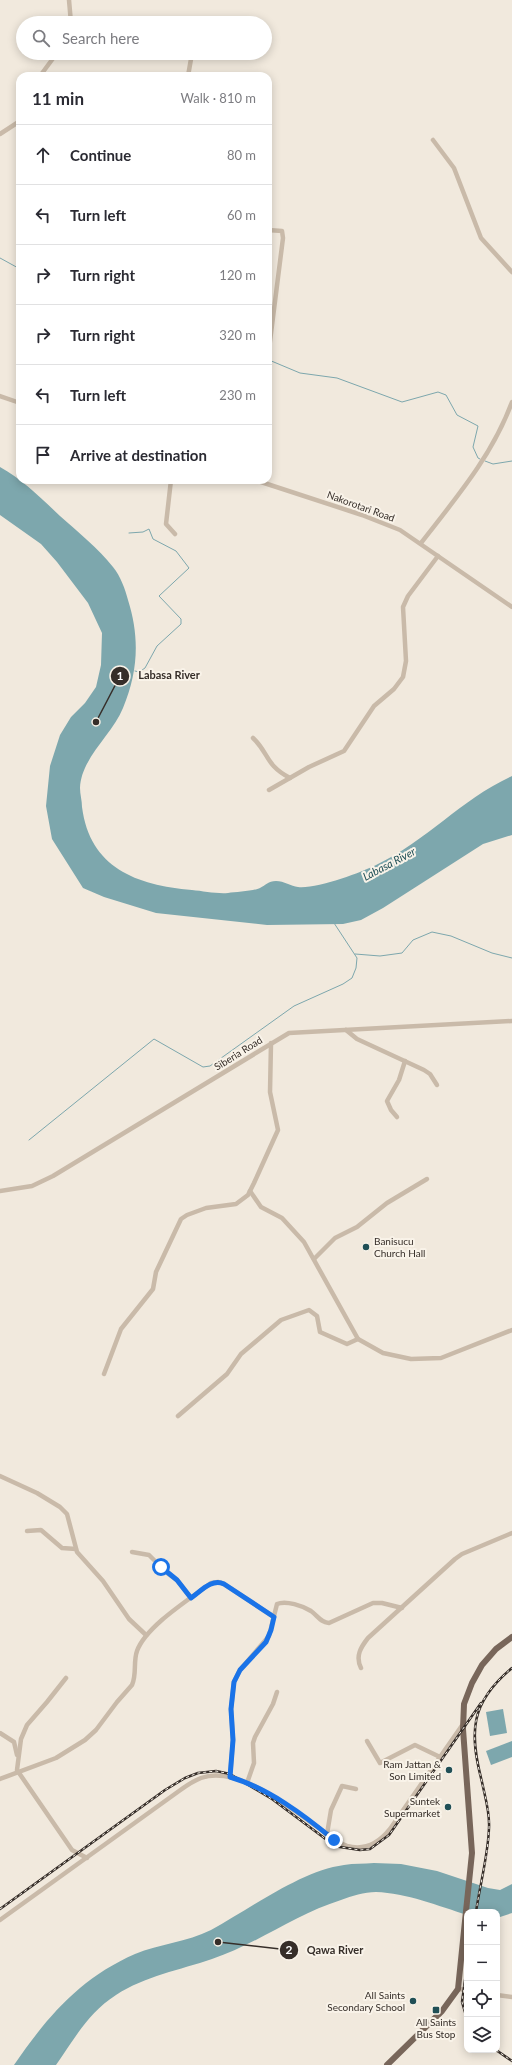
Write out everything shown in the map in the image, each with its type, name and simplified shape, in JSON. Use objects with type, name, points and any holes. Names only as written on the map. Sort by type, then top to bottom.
[{"type":"main road","points":[[387,2065],[442,2011],[458,1989],[470,1878],[472,1842],[463,1724],[466,1695],[478,1671],[496,1649],[512,1637]]},
{"type":"street","points":[[69,0],[70,16]]},
{"type":"street","points":[[43,72],[52,60]]},
{"type":"street","points":[[189,72],[191,60]]},
{"type":"street","points":[[0,134],[16,124]]},
{"type":"street","points":[[433,140],[454,168],[480,238],[512,272]]},
{"type":"street","points":[[272,230],[282,231],[283,238],[272,325]]},
{"type":"street","points":[[0,396],[16,402]]},
{"type":"street","points":[[421,544],[482,464],[503,426],[512,402]]},
{"type":"street","points":[[171,484],[166,524],[175,534]]},
{"type":"street","name":"Nakorotari Road","points":[[267,484],[378,520],[400,530],[512,607]]},
{"type":"street","points":[[269,790],[344,751],[374,706],[394,689],[403,677],[406,661],[404,606],[408,596],[438,556]]},
{"type":"street","points":[[253,738],[269,763],[280,773],[290,778]]},
{"type":"street","name":"Siberia Road","points":[[0,1191],[32,1186],[53,1176],[289,1033],[512,1021]]},
{"type":"street","points":[[346,1030],[357,1039],[405,1060],[430,1074],[437,1085]]},
{"type":"street","points":[[104,1374],[121,1329],[153,1289],[156,1272],[181,1220],[186,1215],[206,1208],[242,1202],[250,1190],[278,1130],[270,1092],[271,1043]]},
{"type":"street","points":[[397,1117],[390,1110],[387,1101],[399,1080],[405,1060]]},
{"type":"street","points":[[314,1258],[335,1238],[357,1227],[387,1203],[427,1179]]},
{"type":"street","points":[[250,1190],[261,1207],[282,1218],[289,1225],[314,1258],[358,1339],[383,1353],[411,1359],[428,1360],[441,1358],[512,1330]]},
{"type":"street","points":[[178,1416],[227,1374],[241,1354],[260,1336],[289,1316],[309,1310],[312,1311],[317,1316],[320,1332],[347,1344],[358,1339]]},
{"type":"street","points":[[0,1476],[37,1493],[60,1506],[67,1514],[76,1548],[81,1558],[103,1580],[129,1619],[146,1635]]},
{"type":"street","points":[[27,1532],[41,1530],[62,1548],[76,1548]]},
{"type":"street","points":[[360,1668],[358,1659],[361,1646],[459,1556],[512,1533]]},
{"type":"street","points":[[132,1552],[149,1555],[167,1573],[177,1580],[191,1598]]},
{"type":"street","points":[[0,1779],[56,1758],[85,1740],[96,1730],[132,1684],[135,1676],[137,1651],[146,1635],[175,1609],[211,1583],[218,1582],[224,1584],[274,1617]]},
{"type":"street","points":[[230,1777],[233,1740],[231,1709],[234,1682],[240,1670],[266,1642],[271,1630],[276,1606],[282,1603],[310,1610],[323,1622],[329,1623],[373,1603],[382,1603],[402,1608]]},
{"type":"street","points":[[66,1678],[27,1725],[23,1732],[18,1761],[18,1773],[72,1850],[86,1858]]},
{"type":"street","points":[[247,1783],[254,1763],[253,1743],[273,1704],[277,1692]]},
{"type":"street","points":[[0,1920],[190,1784],[201,1778],[211,1776],[230,1777],[247,1783],[289,1807],[334,1840],[349,1846],[360,1847],[377,1842],[390,1829],[463,1724]]},
{"type":"street","points":[[0,1733],[14,1742],[18,1761]]},
{"type":"street","points":[[367,1741],[380,1763],[415,1745],[440,1757]]},
{"type":"street","points":[[327,1834],[331,1810],[342,1786],[356,1788]]},
{"type":"street","points":[[458,1989],[464,1990]]},
{"type":"street","points":[[500,1995],[512,1997]]},
{"type":"water","points":[[0,467],[16,478],[16,484],[24,484],[32,490],[101,553],[118,575],[127,596],[132,614],[136,641],[136,655],[132,681],[128,695],[118,718],[91,757],[86,767],[80,788],[82,807],[87,828],[95,845],[106,859],[119,870],[152,884],[172,888],[219,893],[254,890],[273,881],[298,887],[316,886],[361,872],[396,855],[477,796],[512,776],[512,835],[483,844],[383,908],[361,920],[343,924],[267,925],[156,913],[104,897],[83,888],[52,839],[46,806],[50,766],[60,735],[71,717],[85,703],[96,687],[101,665],[102,633],[88,603],[57,562],[41,544],[0,515]]},
{"type":"water","points":[[503,1709],[507,1733],[490,1736],[486,1712]]},
{"type":"water","points":[[512,1741],[512,1757],[491,1765],[486,1751]]},
{"type":"water","points":[[352,1864],[401,1864],[437,1871],[488,1888],[500,1890],[512,1884],[512,1913],[500,1917],[500,1909],[464,1909],[464,1914],[422,1900],[387,1893],[376,1892],[354,1896],[308,1913],[229,1953],[151,1978],[127,1988],[97,2010],[76,2036],[56,2065],[14,2065],[26,2047],[66,2000],[81,1987],[115,1964],[135,1954],[211,1930],[276,1892],[310,1875],[327,1869]]},
{"type":"waterway","points":[[0,258],[16,267]]},
{"type":"waterway","points":[[272,361],[300,373],[337,378],[402,402],[438,392],[446,395],[457,415],[478,426],[473,447],[478,458],[480,459]]},
{"type":"waterway","points":[[485,461],[493,464],[512,461]]},
{"type":"waterway","points":[[129,533],[143,532],[149,529],[153,539],[176,551],[189,568],[159,596],[181,619],[181,624],[157,646],[145,668],[139,672],[135,671]]},
{"type":"waterway","points":[[29,1140],[154,1039],[203,1067],[210,1066],[294,1006],[343,984],[352,978],[356,968],[357,958],[334,923]]},
{"type":"waterway","points":[[355,954],[380,956],[402,953],[413,940],[432,932],[451,936],[492,953],[512,958]]},
{"type":"railway","points":[[477,1909],[487,1849],[489,1816],[475,1748],[476,1719],[488,1694],[498,1681],[512,1668]]},
{"type":"railway","points":[[0,1909],[165,1790],[185,1778],[198,1773],[216,1771],[230,1774],[272,1799],[331,1843],[340,1847],[360,1850],[370,1849],[389,1835],[481,1703]]},
{"type":"railway","points":[[465,1981],[462,2002],[466,2017]]},
{"type":"railway","points":[[500,2053],[512,2061]]},
{"type":"place","name":"Labasa River","points":[[96,722]]},
{"type":"place","name":"Banisucu Church Hall","points":[[366,1247]]},
{"type":"place","name":"Ram Jattan & Son Limited","points":[[449,1770]]},
{"type":"place","name":"Suntek Supermarket","points":[[448,1807]]},
{"type":"place","name":"Qawa River","points":[[218,1942]]},
{"type":"place","name":"All Saints Secondary School","points":[[413,2001]]},
{"type":"place","name":"All Saints Bus Stop","points":[[436,2010]]},
{"type":"route","points":[[161,1567],[177,1580],[191,1598],[211,1583],[218,1582],[224,1584],[246,1600],[274,1617],[266,1642],[240,1670],[234,1682],[231,1709],[233,1740],[229,1768],[230,1777],[247,1783],[268,1794],[297,1812],[334,1840]]}]
